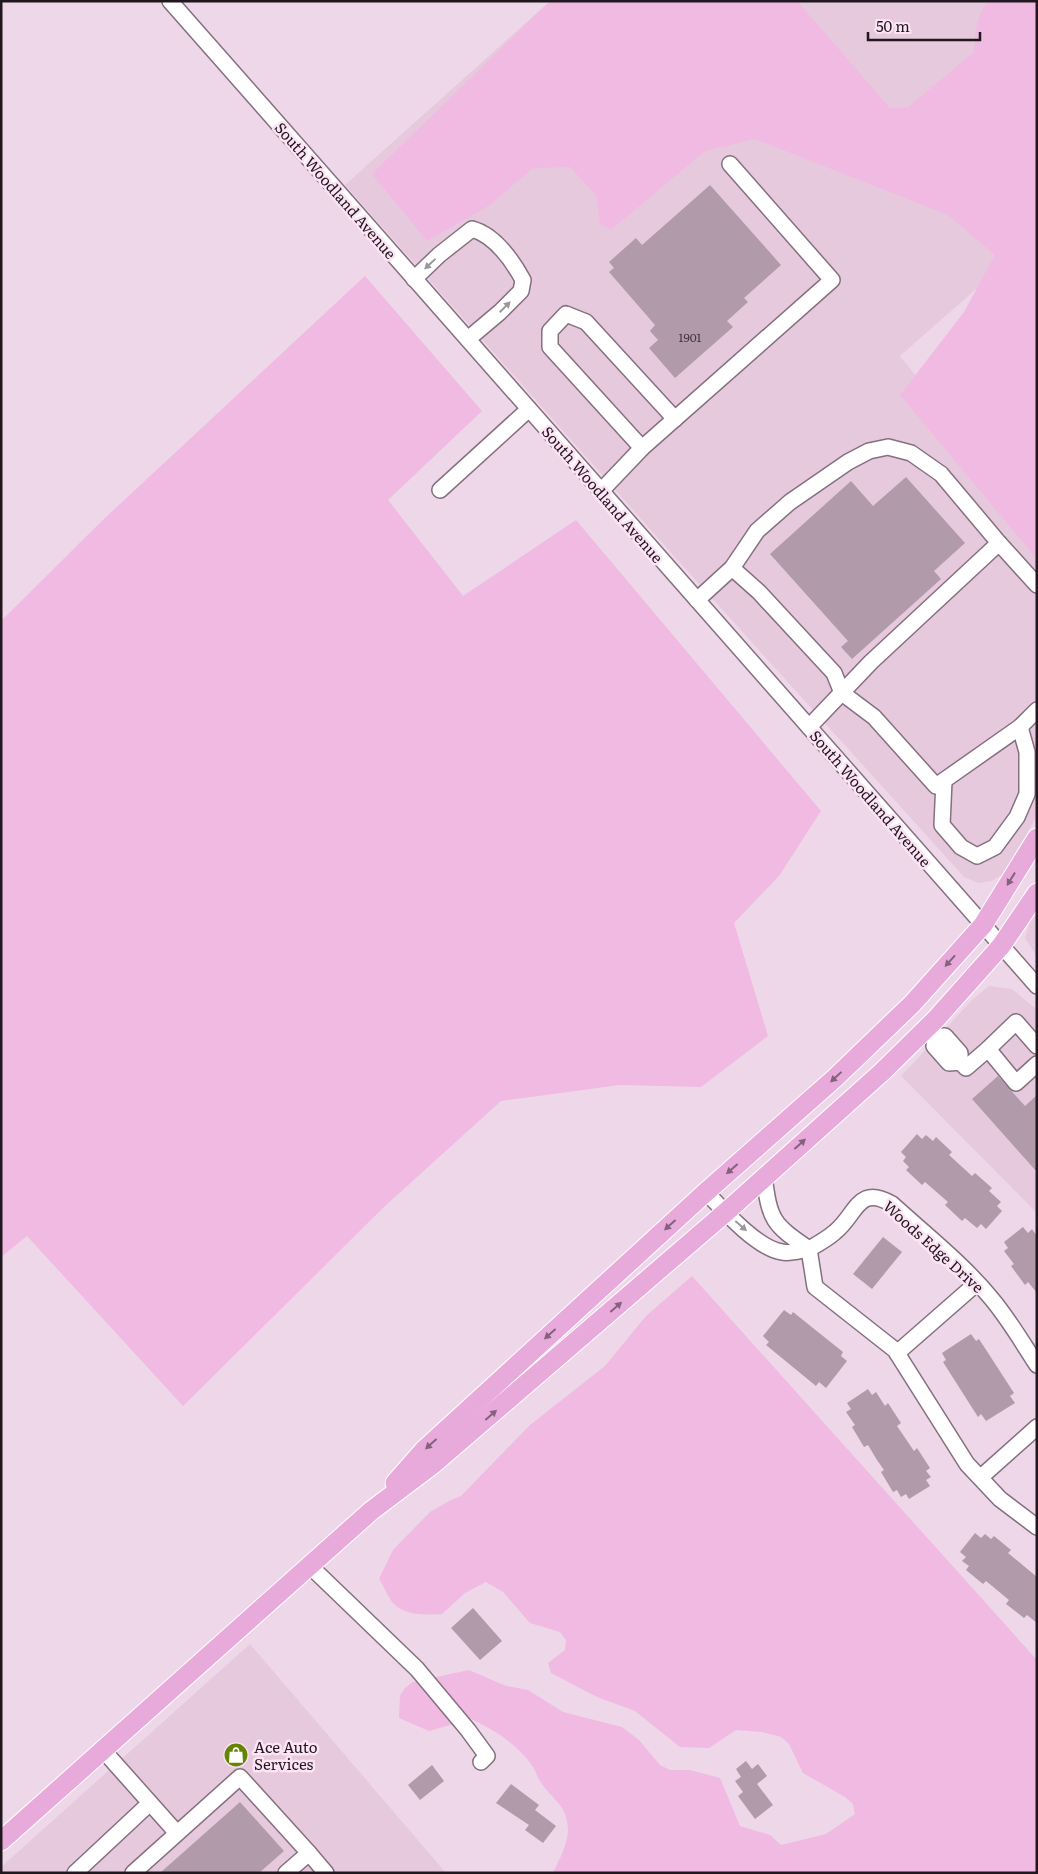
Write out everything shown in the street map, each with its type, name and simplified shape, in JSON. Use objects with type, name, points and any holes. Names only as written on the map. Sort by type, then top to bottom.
[{"type":"main road","points":[[1,1841],[371,1510],[424,1450],[706,1192],[835,1078],[912,1004],[983,925],[1037,838]]},
{"type":"main road","points":[[371,1510],[432,1466],[726,1212],[882,1072],[931,1032],[1001,946],[1037,893]]},
{"type":"street","name":"South Woodland Avenue","points":[[170,1],[1037,986]]},
{"type":"street","points":[[601,491],[642,448],[832,280],[730,164]]},
{"type":"street","points":[[414,279],[472,229],[483,232],[494,242],[516,268],[523,280],[521,291],[468,339]]},
{"type":"street","points":[[642,448],[550,347],[550,330],[566,314],[586,322],[676,419]]},
{"type":"street","points":[[440,490],[529,409]]},
{"type":"street","points":[[697,600],[732,568],[757,531],[790,502],[848,462],[869,451],[888,447],[911,453],[941,474],[1037,585]]},
{"type":"street","points":[[809,727],[871,662],[999,543]]},
{"type":"street","points":[[732,568],[759,592],[834,673],[842,692],[874,717],[936,786],[1020,727],[1037,710]]},
{"type":"street","points":[[944,781],[942,825],[961,847],[978,856],[995,847],[1017,817],[1027,794],[1027,752],[1020,727]]},
{"type":"street","points":[[931,1032],[944,1036],[960,1053],[960,1062],[966,1068],[1016,1022],[1037,1046]]},
{"type":"street","points":[[988,1049],[1016,1083],[1037,1064]]},
{"type":"street","points":[[764,1176],[768,1208],[775,1222],[791,1237],[809,1249],[816,1287],[897,1353],[967,1464],[1000,1499],[1037,1527]]},
{"type":"street","points":[[706,1192],[726,1212],[768,1247],[782,1253],[809,1249]]},
{"type":"street","name":"Woods Edge Drive","points":[[809,1249],[836,1231],[859,1202],[869,1197],[880,1198],[892,1204],[955,1261],[990,1297],[1008,1320],[1037,1365]]},
{"type":"street","points":[[897,1353],[977,1283]]},
{"type":"street","points":[[981,1477],[1037,1427]]},
{"type":"street","points":[[310,1566],[417,1669],[487,1756],[481,1762]]},
{"type":"street","points":[[103,1750],[176,1832]]},
{"type":"street","points":[[133,1873],[176,1832],[240,1777],[326,1873]]},
{"type":"street","points":[[75,1873],[150,1803]]},
{"type":"street","points":[[286,1873],[309,1852]]},
{"type":"shaded area","points":[[550,1],[1037,1],[1016,254],[900,356],[1037,527],[1037,816],[1003,874],[992,881],[978,883],[964,877],[673,555],[345,185]]},
{"type":"shaded area","points":[[550,1],[797,1],[890,108],[907,108],[974,52],[979,18],[989,1],[1037,1],[1037,559],[900,395],[964,312],[995,255],[948,215],[755,139],[705,151],[611,230],[600,224],[596,195],[570,167],[533,168],[490,205],[427,241],[372,174]]},
{"type":"shaded area","points":[[365,276],[482,411],[388,500],[463,596],[576,520],[821,811],[779,876],[734,923],[768,1036],[701,1087],[620,1085],[501,1101],[385,1206],[183,1406],[27,1236],[1,1257],[1,621],[106,517]]},
{"type":"shaded area","points":[[1037,909],[1037,957],[1025,938],[1031,919]]},
{"type":"shaded area","points":[[989,986],[1012,989],[1037,1010],[1037,1213],[901,1076],[973,999]]},
{"type":"shaded area","points":[[692,1276],[1037,1660],[1037,1873],[553,1873],[563,1852],[568,1829],[567,1821],[559,1804],[542,1784],[533,1766],[525,1756],[511,1743],[471,1719],[429,1731],[399,1718],[400,1696],[405,1688],[413,1682],[469,1670],[506,1686],[528,1690],[563,1712],[622,1727],[639,1740],[660,1765],[670,1770],[690,1770],[720,1778],[740,1826],[770,1835],[781,1845],[826,1834],[855,1814],[853,1804],[845,1797],[803,1773],[789,1744],[781,1737],[762,1732],[736,1730],[709,1748],[680,1747],[635,1711],[597,1697],[551,1673],[548,1663],[565,1650],[566,1640],[560,1632],[530,1623],[503,1592],[486,1582],[465,1593],[442,1614],[423,1614],[409,1612],[398,1607],[393,1603],[379,1579],[393,1550],[430,1512],[461,1496],[530,1425],[605,1366],[646,1316]]},
{"type":"shaded area","name":"Ace Auto Services","points":[[250,1644],[446,1873],[1,1873],[1,1867]]},
{"type":"building","points":[[710,185],[781,265],[744,298],[748,302],[727,321],[733,327],[675,378],[649,348],[658,340],[650,331],[655,325],[609,272],[614,268],[609,262],[636,238],[642,245]]},
{"type":"building","points":[[906,477],[965,543],[934,571],[941,579],[852,659],[841,647],[848,641],[770,554],[851,481],[873,506]]},
{"type":"building","points":[[998,1076],[1025,1106],[1037,1095],[1037,1172],[972,1099]]},
{"type":"building","points":[[917,1134],[922,1139],[926,1135],[933,1141],[936,1137],[952,1152],[949,1155],[972,1176],[975,1173],[992,1188],[989,1191],[1001,1202],[997,1206],[1002,1211],[986,1229],[981,1224],[977,1228],[965,1218],[962,1221],[945,1205],[948,1202],[925,1182],[922,1185],[906,1170],[909,1167],[903,1161],[906,1157],[901,1152]]},
{"type":"building","points":[[1023,1227],[1028,1233],[1032,1229],[1037,1236],[1037,1293],[1028,1282],[1025,1285],[1011,1266],[1014,1264],[1004,1251],[1008,1248],[1004,1242]]},
{"type":"building","points":[[883,1237],[902,1252],[872,1289],[853,1274]]},
{"type":"building","points":[[784,1310],[791,1315],[793,1312],[843,1352],[841,1356],[847,1361],[826,1388],[819,1382],[816,1386],[766,1345],[769,1342],[763,1336]]},
{"type":"building","points":[[971,1334],[976,1341],[979,1339],[1014,1393],[1010,1396],[1015,1403],[986,1421],[981,1414],[978,1417],[943,1362],[946,1360],[942,1353]]},
{"type":"building","points":[[868,1389],[872,1395],[876,1392],[885,1406],[888,1403],[901,1423],[897,1426],[914,1451],[917,1448],[930,1468],[926,1471],[931,1477],[926,1480],[930,1486],[909,1499],[906,1494],[901,1497],[897,1490],[893,1492],[881,1472],[884,1470],[868,1445],[864,1447],[852,1427],[855,1425],[846,1412],[851,1409],[847,1403]]},
{"type":"building","points":[[975,1533],[981,1538],[985,1534],[991,1539],[994,1536],[1011,1550],[1008,1553],[1037,1577],[1037,1623],[1027,1615],[1024,1618],[1006,1604],[1009,1600],[986,1581],[983,1584],[966,1570],[969,1566],[962,1561],[966,1557],[960,1552]]},
{"type":"building","points":[[473,1608],[502,1641],[480,1660],[451,1628]]},
{"type":"building","points":[[746,1761],[752,1769],[758,1764],[767,1776],[757,1784],[773,1805],[755,1819],[738,1796],[743,1792],[735,1781],[741,1777],[736,1769]]},
{"type":"building","points":[[432,1765],[444,1781],[420,1800],[408,1785]]},
{"type":"building","points":[[511,1784],[539,1805],[535,1810],[556,1826],[543,1843],[525,1830],[529,1825],[496,1803]]},
{"type":"building","points":[[240,1802],[284,1851],[259,1873],[160,1873]]},
{"type":"place","name":"Ace Auto Services","points":[[236,1755]]}]
